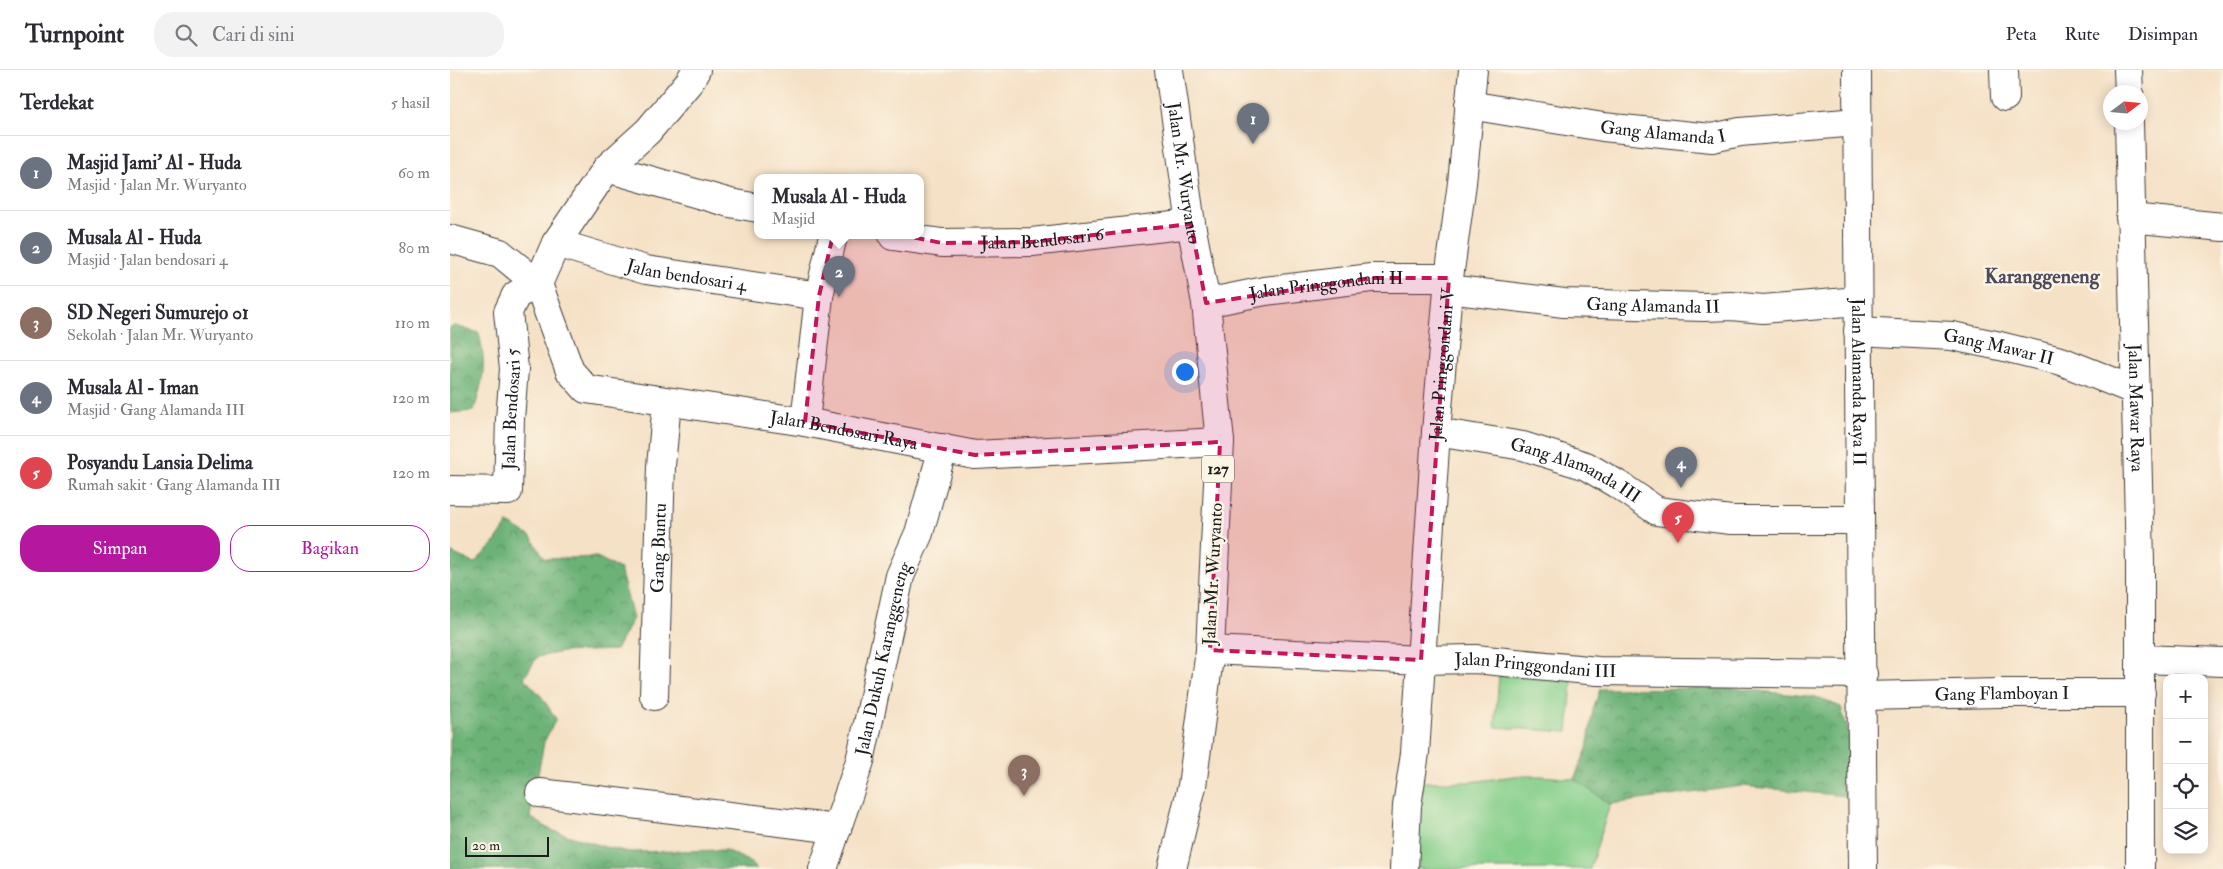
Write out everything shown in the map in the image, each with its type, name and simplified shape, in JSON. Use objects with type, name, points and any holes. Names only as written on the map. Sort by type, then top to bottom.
[{"type":"street","points":[[450,239],[500,253],[538,284],[556,243],[607,168],[648,131],[690,81],[696,70]]},
{"type":"street","name":"Jalan Mr. Wuryanto","points":[[1169,70],[1190,224],[1206,303],[1220,442],[1210,650],[1192,786],[1172,869]]},
{"type":"street","name":"Jalan Pringgondani V","points":[[1404,869],[1407,806],[1415,753],[1436,432],[1449,283],[1462,183],[1473,70]]},
{"type":"street","name":"Jalan Alamanda Raya II","points":[[1857,70],[1864,869]]},
{"type":"street","points":[[2004,70],[2005,97]]},
{"type":"street","points":[[2128,70],[2129,85]]},
{"type":"street","name":"Gang Alamanda I","points":[[1469,105],[1603,127],[1712,138],[1740,132],[1857,122]]},
{"type":"street","name":"Jalan Mawar Raya","points":[[2129,130],[2134,390],[2140,562],[2140,869]]},
{"type":"street","points":[[607,168],[730,203],[754,207]]},
{"type":"street","points":[[2130,218],[2223,226]]},
{"type":"street","name":"Jalan Bendosari 6","points":[[914,239],[942,243],[1032,242],[1190,224]]},
{"type":"street","points":[[805,422],[819,296],[832,239]]},
{"type":"street","name":"Jalan bendosari 4","points":[[556,243],[646,270],[819,296]]},
{"type":"street","name":"Jalan Pringgondani II","points":[[1206,303],[1265,291],[1371,278],[1449,283]]},
{"type":"street","name":"Gang Alamanda II","points":[[1449,283],[1564,303],[1694,307],[1731,306],[1763,309],[1858,301]]},
{"type":"street","name":"Jalan Bendosari Raya","points":[[538,284],[570,372],[586,388],[805,422],[975,455],[1220,442]]},
{"type":"street","name":"Jalan Bendosari 5","points":[[450,490],[508,491],[510,419],[514,369],[508,312],[516,295],[538,284]]},
{"type":"street","name":"Gang Mawar II","points":[[1858,331],[1952,336],[2000,346],[2061,361],[2134,390]]},
{"type":"street","name":"Gang Buntu","points":[[654,696],[662,466],[667,402]]},
{"type":"street","name":"Gang Alamanda III","points":[[1436,432],[1523,446],[1586,466],[1622,487],[1657,511],[1731,520],[1860,520]]},
{"type":"street","name":"Jalan Dukuh Karanggeneng","points":[[823,869],[860,761],[900,576],[918,532],[943,448]]},
{"type":"street","name":"Jalan Pringgondani III","points":[[1210,650],[1421,660],[1475,659],[1598,671],[1863,685]]},
{"type":"street","points":[[2140,659],[2223,662]]},
{"type":"street","name":"Gang Flamboyan I","points":[[1863,685],[1999,693],[2141,693]]},
{"type":"street","points":[[540,794],[837,828]]},
{"type":"highlighted area","points":[[836,222],[942,243],[1032,242],[1191,224],[1206,303],[1371,278],[1449,278],[1421,660],[1210,650],[1220,442],[975,455],[805,422],[819,296]]},
{"type":"green space","points":[[455,326],[479,333],[483,355],[483,373],[474,411],[450,413],[450,327]]},
{"type":"green space","points":[[508,523],[531,537],[545,559],[597,557],[620,569],[633,618],[616,650],[562,652],[537,657],[524,678],[542,697],[556,719],[544,742],[530,817],[551,830],[605,847],[630,852],[726,850],[750,862],[757,869],[450,869],[450,552],[474,563],[493,545]]},
{"type":"green space","points":[[1499,675],[1572,681],[1568,732],[1495,727]]},
{"type":"green space","points":[[1731,688],[1816,697],[1841,707],[1852,746],[1846,796],[1742,786],[1610,804],[1574,779],[1587,749],[1593,710],[1600,689]]},
{"type":"green space","points":[[1514,776],[1574,779],[1610,804],[1590,869],[1418,869],[1421,782],[1470,782]]},
{"type":"place","name":"Masjid Jami' Al - Huda","points":[[1253,144]]},
{"type":"place","name":"Musala Al - Huda","points":[[839,297]]},
{"type":"place","name":"Musala Al - Iman","points":[[1681,488]]},
{"type":"place","name":"Posyandu Lansia Delima","points":[[1678,543]]},
{"type":"place","name":"SD Negeri Sumurejo 01","points":[[1024,796]]},
{"type":"district","name":"Karanggeneng","points":[[2042,276]]}]
